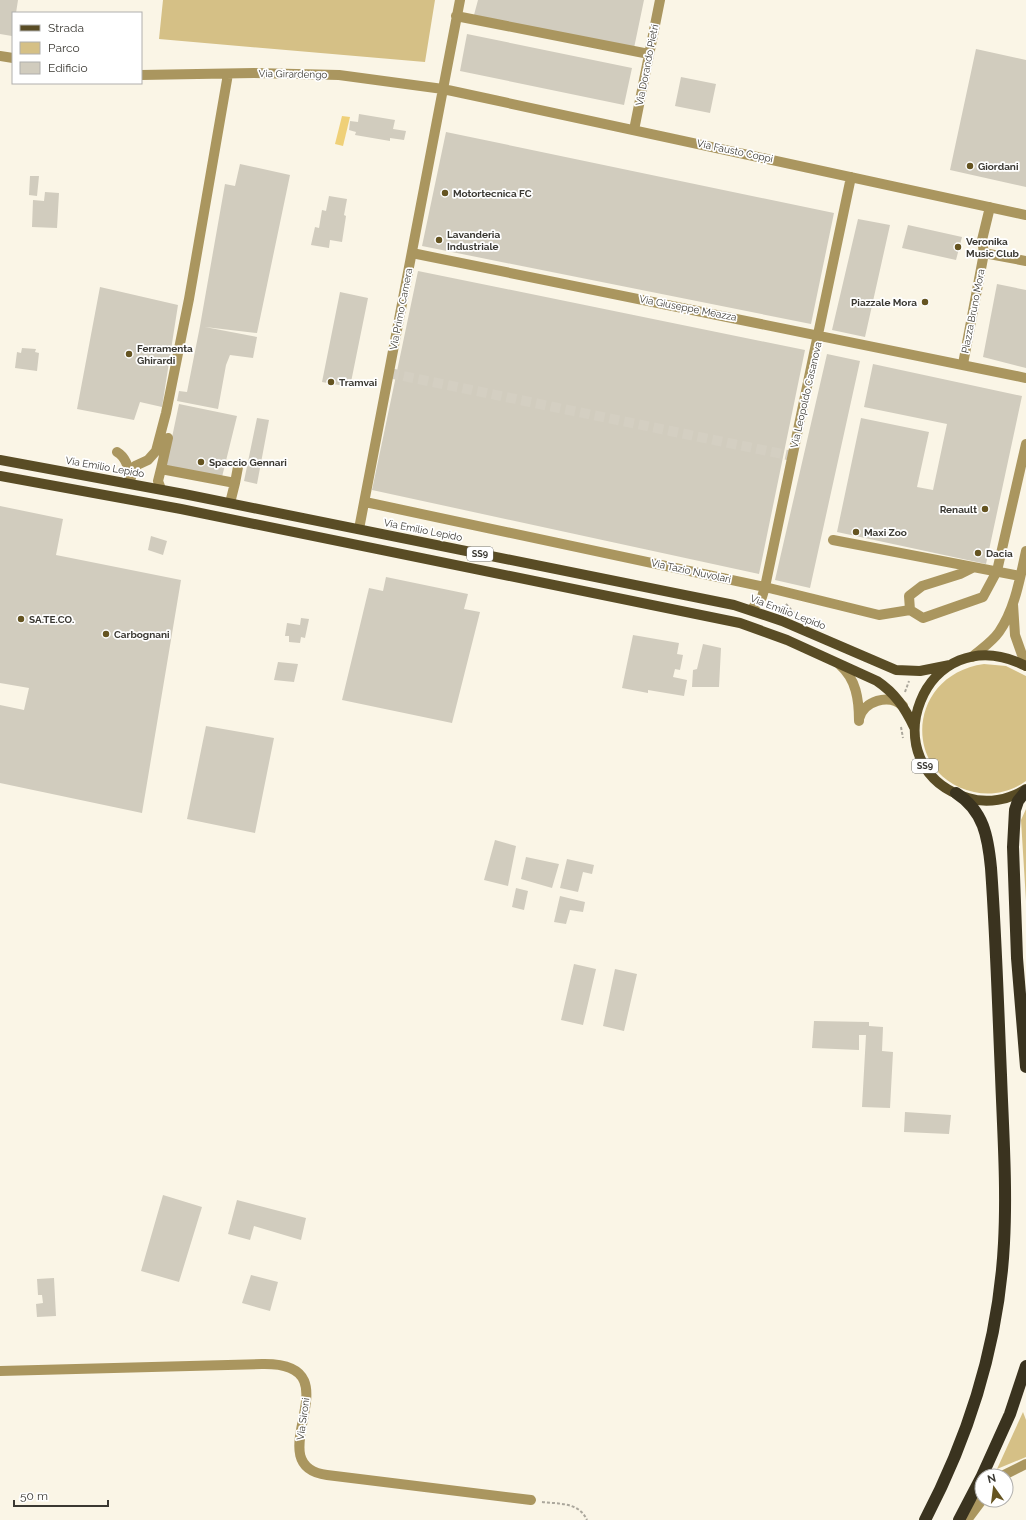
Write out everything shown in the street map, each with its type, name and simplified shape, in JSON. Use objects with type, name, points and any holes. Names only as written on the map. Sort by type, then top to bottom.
[{"type":"highway","points":[[1026,790],[1016,806],[1013,820],[1013,867],[1018,968],[1026,1067]]},
{"type":"highway","points":[[924,1520],[959,1446],[982,1380],[997,1312],[1004,1242],[1005,1173],[992,868],[988,840],[981,820],[972,806],[956,793]]},
{"type":"highway","points":[[986,1468],[1010,1414],[1026,1366]]},
{"type":"highway","points":[[959,1520],[974,1491]]},
{"type":"main road","name":"Via Emilio Lepido","points":[[0,460],[161,489],[713,601],[751,610],[789,624],[886,667],[910,672],[930,670],[950,665]]},
{"type":"main road","name":"SS9","points":[[0,476],[181,509],[720,618],[768,633],[877,681],[890,690],[902,705],[914,727],[918,750],[927,769],[942,785],[956,793],[971,799],[993,800],[1014,795],[1026,790]]},
{"type":"main road","name":"SS9","points":[[914,727],[917,708],[926,688],[950,665],[972,657],[994,655],[1005,657],[1026,666]]},
{"type":"street","name":"Via Primo Carnera","points":[[360,529],[460,0]]},
{"type":"street","name":"Via Dorando Pietri","points":[[634,130],[660,0]]},
{"type":"street","points":[[456,16],[649,54]]},
{"type":"street","points":[[0,56],[12,58]]},
{"type":"street","points":[[129,483],[135,466],[148,460],[156,451],[166,413],[189,299],[228,74]]},
{"type":"street","name":"Via Girardengo","points":[[142,75],[339,75],[443,89]]},
{"type":"street","name":"Via Fausto Coppi","points":[[443,89],[1026,215]]},
{"type":"street","name":"Via Leopoldo Casanova","points":[[751,610],[762,598],[765,587],[851,177]]},
{"type":"street","name":"Piazza Bruno Mora","points":[[963,364],[984,253],[982,240],[990,207]]},
{"type":"street","name":"Via Giuseppe Meazza","points":[[412,253],[1026,378]]},
{"type":"street","points":[[984,253],[1026,261]]},
{"type":"street","points":[[161,489],[158,481],[168,438]]},
{"type":"street","points":[[997,571],[1026,444]]},
{"type":"street","points":[[117,452],[123,456],[126,462],[129,483]]},
{"type":"street","points":[[230,503],[238,467]]},
{"type":"street","points":[[161,469],[235,483]]},
{"type":"street","name":"Via Tazio Nuvolari","points":[[365,502],[765,587],[879,615],[910,610],[923,618],[983,597],[997,571]]},
{"type":"street","points":[[833,540],[972,568],[1020,576]]},
{"type":"street","points":[[972,657],[998,633],[1014,602],[1026,551]]},
{"type":"street","points":[[910,610],[909,596],[922,586],[960,574],[972,568]]},
{"type":"street","points":[[1014,602],[1015,635],[1026,666]]},
{"type":"street","points":[[831,660],[843,668],[854,684],[857,696],[859,721],[865,707],[877,701],[887,700],[902,705]]},
{"type":"street","points":[[1018,968],[1026,994]]},
{"type":"street","name":"Via Sironi","points":[[0,1371],[262,1364],[286,1365],[296,1369],[305,1382],[306,1398],[299,1453],[302,1462],[311,1470],[327,1475],[531,1500]]},
{"type":"street","points":[[1014,1470],[1026,1464]]},
{"type":"street","points":[[967,1520],[976,1508]]},
{"type":"path","points":[[902,705],[909,686],[910,672]]},
{"type":"path","points":[[900,725],[903,738]]},
{"type":"path","points":[[531,1500],[573,1506],[581,1510],[587,1520]]},
{"type":"green space","points":[[163,0],[435,0],[425,62],[159,39]]},
{"type":"green space","points":[[984,664],[1006,666],[1026,676],[1026,781],[1014,788],[988,794],[974,792],[950,782],[934,767],[925,747],[922,726],[927,705],[939,686],[958,672]]},
{"type":"green space","points":[[1026,809],[1026,901],[1021,820]]},
{"type":"green space","points":[[1023,1412],[1026,1420],[1026,1457],[997,1468]]},
{"type":"shaded area","points":[[342,116],[350,117],[343,146],[335,144]]},
{"type":"building","points":[[0,0],[18,0],[16,12],[12,12],[12,36],[0,34]]},
{"type":"building","points":[[478,0],[644,0],[634,48],[474,15]]},
{"type":"building","points":[[467,34],[632,68],[624,105],[460,71]]},
{"type":"building","points":[[976,49],[1026,60],[1026,187],[950,170]]},
{"type":"building","points":[[681,77],[716,84],[710,113],[675,106]]},
{"type":"building","points":[[359,114],[395,120],[393,129],[406,131],[404,140],[390,138],[390,141],[355,135],[356,132],[349,130],[350,121],[358,122]]},
{"type":"building","points":[[446,132],[834,213],[811,324],[422,246]]},
{"type":"building","points":[[240,164],[290,175],[257,333],[205,327],[257,337],[253,358],[230,355],[226,365],[218,409],[177,401],[179,391],[187,392],[225,184],[235,186]]},
{"type":"building","points":[[30,176],[39,176],[37,196],[29,195]]},
{"type":"building","points":[[45,192],[59,193],[57,228],[32,227],[33,200],[44,201]]},
{"type":"building","points":[[329,196],[347,199],[342,242],[330,240],[329,248],[311,245],[315,227],[319,228],[322,210],[326,211]]},
{"type":"building","points":[[858,219],[890,225],[865,337],[832,330]]},
{"type":"building","points":[[908,225],[962,237],[956,260],[902,248]]},
{"type":"building","points":[[418,271],[805,350],[759,574],[372,490]]},
{"type":"building","points":[[997,284],[1026,290],[1026,368],[983,357]]},
{"type":"building","name":"Ferramenta Ghirardi","points":[[100,287],[178,305],[162,407],[140,402],[134,420],[77,409]]},
{"type":"building","points":[[340,292],[368,298],[350,387],[322,382]]},
{"type":"building","points":[[22,348],[36,349],[35,352],[39,353],[37,371],[15,368],[17,352],[21,353]]},
{"type":"building","points":[[827,354],[860,361],[810,588],[775,580]]},
{"type":"building","points":[[873,364],[1022,396],[986,564],[837,532],[861,418],[929,432],[917,487],[933,490],[947,424],[864,407]]},
{"type":"building","points":[[179,404],[237,416],[222,477],[166,466]]},
{"type":"building","points":[[257,418],[269,420],[257,484],[244,481]]},
{"type":"building","name":"Carbognani","points":[[0,506],[63,519],[56,555],[181,580],[142,813],[0,783],[0,705],[24,710],[29,688],[0,683]]},
{"type":"building","points":[[151,536],[167,541],[163,555],[148,550]]},
{"type":"building","points":[[386,577],[468,594],[464,609],[480,612],[452,723],[342,700],[369,588],[383,591]]},
{"type":"building","points":[[301,618],[309,619],[305,638],[301,637],[300,643],[289,642],[289,636],[285,636],[287,623],[300,625]]},
{"type":"building","points":[[633,635],[679,643],[677,654],[683,655],[680,670],[675,669],[673,677],[687,680],[684,696],[648,690],[648,693],[622,688]]},
{"type":"building","points":[[703,644],[721,648],[719,687],[692,687],[693,670],[697,669]]},
{"type":"building","points":[[278,662],[298,664],[294,682],[274,680]]},
{"type":"building","points":[[206,726],[274,738],[255,833],[187,819]]},
{"type":"building","points":[[495,840],[516,846],[508,886],[484,880]]},
{"type":"building","points":[[526,857],[559,864],[552,888],[521,879]]},
{"type":"building","points":[[567,859],[594,865],[592,874],[583,872],[578,892],[560,888]]},
{"type":"building","points":[[516,888],[528,891],[524,910],[512,907]]},
{"type":"building","points":[[560,896],[585,902],[583,912],[570,910],[566,924],[554,922]]},
{"type":"building","points":[[574,964],[596,969],[583,1025],[561,1020]]},
{"type":"building","points":[[615,969],[637,974],[624,1031],[603,1026]]},
{"type":"building","points":[[814,1021],[869,1022],[869,1026],[883,1027],[882,1051],[893,1052],[890,1108],[862,1107],[866,1035],[859,1035],[859,1050],[812,1048]]},
{"type":"building","points":[[905,1112],[951,1115],[949,1134],[904,1132]]},
{"type":"building","points":[[163,1195],[202,1207],[179,1282],[141,1271]]},
{"type":"building","points":[[237,1200],[306,1218],[301,1240],[254,1226],[250,1240],[228,1234]]},
{"type":"building","points":[[251,1275],[278,1282],[270,1311],[242,1303]]},
{"type":"building","points":[[54,1278],[56,1316],[37,1317],[36,1304],[43,1303],[42,1295],[38,1295],[37,1279]]},
{"type":"tunnel","points":[[389,373],[792,456]]},
{"type":"place","name":"Giordani","points":[[970,166]]},
{"type":"place","name":"Motortecnica FC","points":[[445,193]]},
{"type":"place","name":"Lavanderia Industriale","points":[[439,240]]},
{"type":"place","name":"Veronika Music Club","points":[[958,247]]},
{"type":"place","name":"Piazzale Mora","points":[[925,302]]},
{"type":"place","name":"Ferramenta Ghirardi","points":[[129,354]]},
{"type":"place","name":"Tramvai","points":[[331,382]]},
{"type":"place","name":"Spaccio Gennari","points":[[201,462]]},
{"type":"place","name":"Renault","points":[[985,509]]},
{"type":"place","name":"Maxi Zoo","points":[[856,532]]},
{"type":"place","name":"Dacia","points":[[978,553]]},
{"type":"place","name":"SA.TE.CO.","points":[[21,619]]},
{"type":"place","name":"Carbognani","points":[[106,634]]}]
